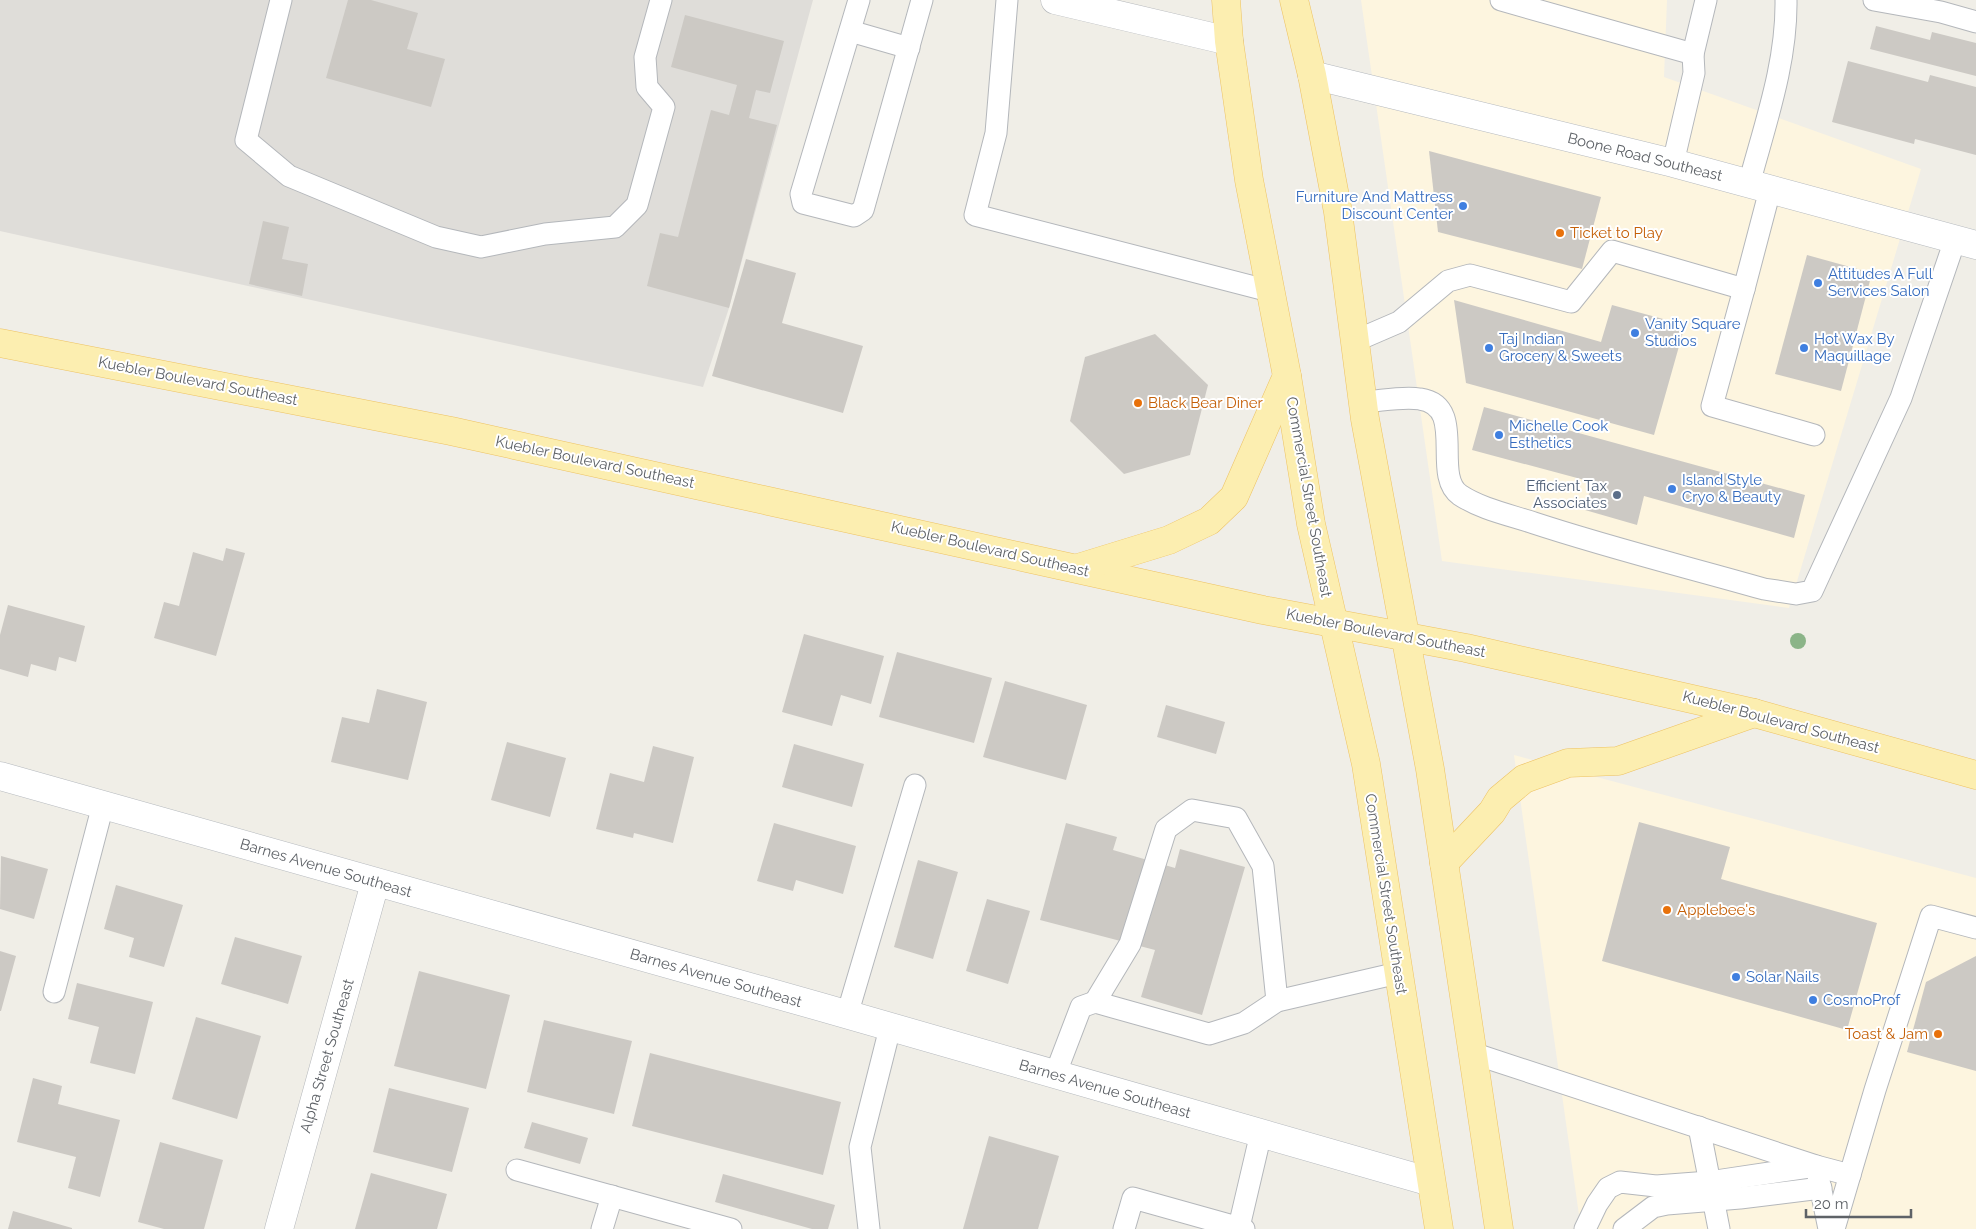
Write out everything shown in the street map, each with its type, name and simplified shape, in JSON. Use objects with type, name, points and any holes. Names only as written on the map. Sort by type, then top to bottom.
[{"type":"main road","name":"Commercial Street Southeast","points":[[1226,0],[1229,41],[1249,180],[1287,376],[1311,524],[1366,764],[1439,1229]]},
{"type":"main road","points":[[1294,0],[1312,75],[1338,212],[1363,402],[1404,636],[1430,769],[1499,1229]]},
{"type":"main road","name":"Kuebler Boulevard Southeast","points":[[0,343],[451,431],[1263,610],[1466,648],[1754,713],[1976,774]]},
{"type":"main road","points":[[1076,568],[1169,540],[1209,521],[1234,497],[1287,376]]},
{"type":"main road","points":[[1444,863],[1492,812],[1500,799],[1524,779],[1568,763],[1618,761],[1754,713]]},
{"type":"street","points":[[1055,0],[1229,41]]},
{"type":"street","name":"Boone Road Southeast","points":[[1312,75],[1673,163],[1966,242]]},
{"type":"street","name":"Barnes Avenue Southeast","points":[[0,776],[1431,1182]]},
{"type":"street","name":"Alpha Street Southeast","points":[[279,1229],[375,883]]},
{"type":"lane","points":[[280,0],[246,140],[289,176],[436,237],[481,247],[545,234],[615,227],[637,205],[664,107],[647,88],[644,57],[661,0]]},
{"type":"lane","points":[[859,0],[801,194],[803,203],[854,216],[863,210],[922,0]]},
{"type":"lane","points":[[1007,0],[996,133],[974,215],[1270,291]]},
{"type":"lane","points":[[1501,0],[1693,54]]},
{"type":"lane","points":[[1673,163],[1694,73],[1693,54],[1706,0]]},
{"type":"lane","points":[[1786,0],[1786,25],[1744,289],[1712,406],[1814,435]]},
{"type":"lane","points":[[1874,0],[1942,6],[1976,22]]},
{"type":"lane","points":[[850,31],[908,48]]},
{"type":"lane","points":[[1363,402],[1420,399],[1433,404],[1442,411],[1446,424],[1452,486],[1459,494],[1486,507],[1557,530],[1764,589],[1796,594],[1812,591],[1901,398],[1924,335],[1966,242]]},
{"type":"lane","points":[[1355,341],[1399,322],[1448,280],[1470,275],[1571,302],[1612,251],[1744,289]]},
{"type":"lane","points":[[847,1015],[915,786]]},
{"type":"lane","points":[[54,992],[104,805]]},
{"type":"lane","points":[[1096,1002],[1130,944],[1166,829],[1192,810],[1236,818],[1263,866],[1277,1001]]},
{"type":"lane","points":[[1834,1229],[1931,916],[1976,928]]},
{"type":"lane","points":[[1055,1075],[1081,1007],[1096,1002],[1209,1034],[1244,1023],[1277,1001],[1398,972]]},
{"type":"lane","points":[[869,1229],[860,1147],[890,1028]]},
{"type":"lane","points":[[1472,1053],[1816,1166],[1850,1175]]},
{"type":"lane","points":[[1698,1127],[1719,1229]]},
{"type":"lane","points":[[1124,1229],[1133,1198],[1242,1228],[1261,1133]]},
{"type":"lane","points":[[1816,1166],[1829,1229]]},
{"type":"lane","points":[[1624,1229],[1653,1207],[1816,1166]]},
{"type":"lane","points":[[516,1170],[731,1229]]},
{"type":"lane","points":[[1585,1229],[1597,1204],[1608,1188],[1620,1182],[1711,1191],[1821,1188]]},
{"type":"lane","points":[[602,1229],[612,1196]]},
{"type":"shaded area","points":[[0,0],[813,0],[729,308],[703,387],[0,231]]},
{"type":"shaded area","points":[[1361,0],[1667,0],[1664,77],[1921,169],[1789,608],[1442,561]]},
{"type":"shaded area","points":[[1514,755],[1976,878],[1976,1229],[1581,1229]]},
{"type":"building","points":[[348,0],[371,0],[418,13],[407,49],[445,59],[431,107],[326,78]]},
{"type":"building","points":[[685,15],[784,41],[770,93],[756,90],[749,118],[777,125],[729,308],[647,286],[660,233],[678,237],[711,110],[729,115],[737,85],[671,67]]},
{"type":"building","points":[[1876,26],[1930,40],[1932,32],[1976,43],[1976,76],[1870,49]]},
{"type":"building","points":[[1848,61],[1928,82],[1930,75],[1976,87],[1976,155],[1915,139],[1914,144],[1832,122]]},
{"type":"building","points":[[1429,151],[1601,197],[1582,269],[1438,232]]},
{"type":"building","points":[[263,221],[289,227],[282,259],[308,264],[302,296],[249,284]]},
{"type":"building","points":[[1807,255],[1872,273],[1841,391],[1775,374]]},
{"type":"building","points":[[746,259],[796,273],[782,323],[863,346],[843,413],[712,376]]},
{"type":"building","points":[[1454,300],[1601,342],[1612,305],[1685,325],[1654,435],[1466,383]]},
{"type":"building","name":"Black Bear Diner","points":[[1155,334],[1208,385],[1190,455],[1124,474],[1070,421],[1085,357]]},
{"type":"building","points":[[1484,407],[1805,495],[1794,538],[1644,496],[1637,525],[1585,510],[1592,482],[1472,450]]},
{"type":"building","points":[[226,548],[245,553],[216,656],[154,638],[164,602],[179,606],[193,552],[223,561]]},
{"type":"building","points":[[8,605],[85,626],[76,662],[59,657],[56,671],[31,664],[28,677],[0,669],[0,635]]},
{"type":"building","points":[[804,634],[884,656],[871,704],[841,695],[832,726],[782,712]]},
{"type":"building","points":[[897,652],[992,678],[974,743],[879,717]]},
{"type":"building","points":[[1005,681],[1087,705],[1066,780],[983,757]]},
{"type":"building","points":[[377,689],[427,702],[408,780],[331,762],[342,717],[369,723]]},
{"type":"building","points":[[1166,705],[1225,722],[1216,754],[1157,737]]},
{"type":"building","points":[[507,742],[566,758],[550,817],[491,800]]},
{"type":"building","points":[[794,744],[864,764],[852,807],[782,787]]},
{"type":"building","points":[[653,746],[694,757],[673,843],[634,833],[633,838],[596,829],[610,773],[644,782]]},
{"type":"building","points":[[1639,822],[1730,847],[1721,879],[1877,923],[1847,1030],[1602,961]]},
{"type":"building","points":[[774,823],[856,846],[843,894],[796,880],[793,891],[757,881]]},
{"type":"building","points":[[1066,823],[1117,837],[1113,850],[1175,868],[1180,849],[1245,867],[1202,1015],[1141,997],[1155,950],[1040,920]]},
{"type":"building","points":[[1,856],[48,869],[34,919],[0,909]]},
{"type":"building","points":[[918,860],[958,872],[933,959],[894,947]]},
{"type":"building","points":[[116,885],[183,905],[164,967],[129,957],[134,938],[104,929]]},
{"type":"building","points":[[987,899],[1030,911],[1008,984],[966,971]]},
{"type":"building","points":[[235,937],[302,956],[288,1004],[221,984]]},
{"type":"building","points":[[0,951],[16,956],[1,1011],[0,1011]]},
{"type":"building","points":[[1976,956],[1976,1071],[1907,1052],[1926,982]]},
{"type":"building","points":[[419,971],[510,995],[486,1089],[394,1066]]},
{"type":"building","points":[[77,983],[153,1002],[135,1074],[90,1063],[99,1027],[68,1019]]},
{"type":"building","points":[[196,1017],[261,1036],[237,1119],[172,1099]]},
{"type":"building","points":[[544,1020],[632,1041],[614,1114],[527,1092]]},
{"type":"building","points":[[650,1053],[841,1102],[823,1175],[632,1126]]},
{"type":"building","points":[[33,1078],[62,1086],[58,1104],[120,1120],[100,1197],[68,1188],[76,1157],[17,1142]]},
{"type":"building","points":[[389,1088],[469,1108],[452,1172],[373,1152]]},
{"type":"building","points":[[532,1122],[588,1138],[580,1164],[524,1148]]},
{"type":"building","points":[[989,1136],[1059,1156],[1038,1229],[963,1229]]},
{"type":"building","points":[[160,1142],[223,1160],[204,1229],[164,1229],[138,1222]]},
{"type":"building","points":[[371,1173],[447,1194],[437,1229],[355,1229]]},
{"type":"building","points":[[723,1174],[835,1205],[828,1229],[812,1229],[715,1202]]},
{"type":"building","points":[[13,1211],[72,1228],[72,1229],[8,1229]]},
{"type":"place","name":"Furniture And Mattress Discount Center","points":[[1463,206]]},
{"type":"place","name":"Ticket to Play","points":[[1560,233]]},
{"type":"place","name":"Attitudes A Full Services Salon","points":[[1818,283]]},
{"type":"place","name":"Vanity Square Studios","points":[[1635,333]]},
{"type":"place","name":"Taj Indian Grocery & Sweets","points":[[1489,348]]},
{"type":"place","name":"Hot Wax By Maquillage","points":[[1804,348]]},
{"type":"place","name":"Black Bear Diner","points":[[1138,403]]},
{"type":"place","name":"Michelle Cook Esthetics","points":[[1499,435]]},
{"type":"place","name":"Island Style Cryo & Beauty","points":[[1672,489]]},
{"type":"place","name":"Efficient Tax Associates","points":[[1617,495]]},
{"type":"place","name":"Applebee's","points":[[1667,910]]},
{"type":"place","name":"Solar Nails","points":[[1736,977]]},
{"type":"place","name":"CosmoProf","points":[[1813,1000]]},
{"type":"place","name":"Toast & Jam","points":[[1938,1034]]}]
